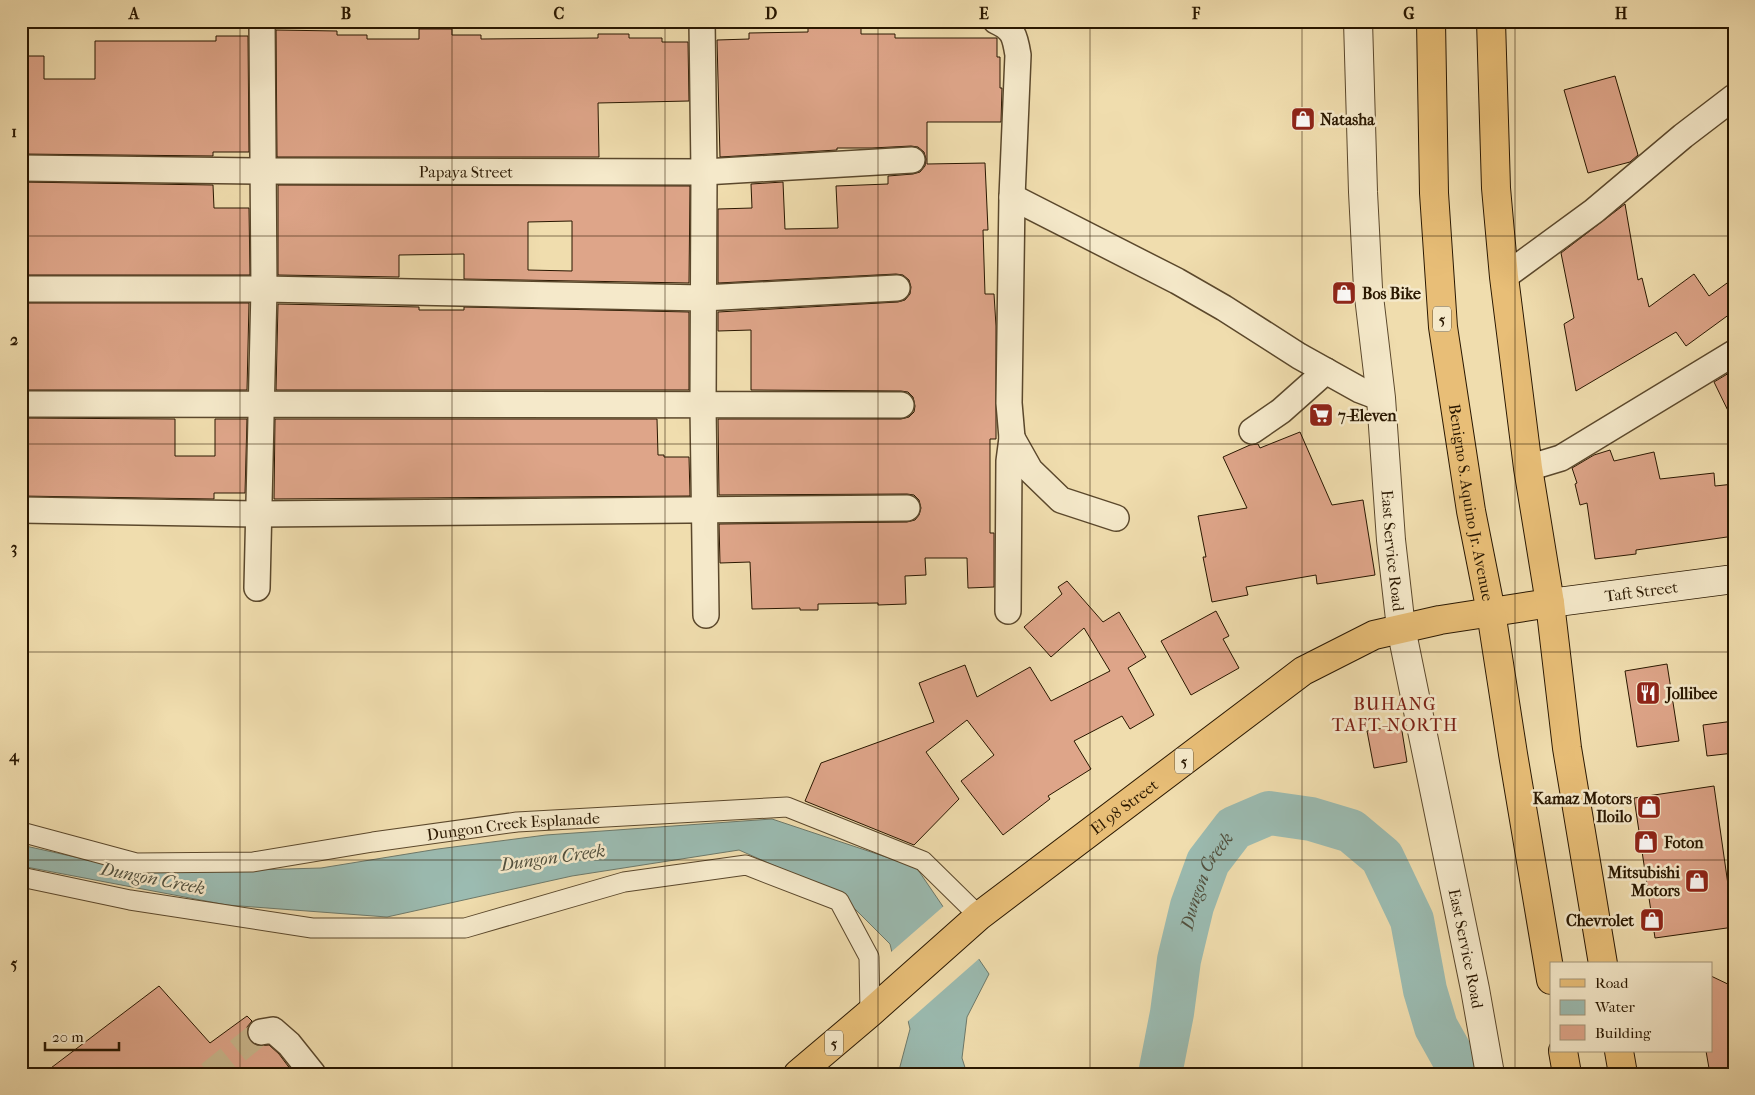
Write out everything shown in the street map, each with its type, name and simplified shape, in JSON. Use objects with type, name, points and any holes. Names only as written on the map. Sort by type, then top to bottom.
[{"type":"main road","name":"Benigno S. Aquino Jr. Avenue","points":[[1430,21],[1434,193],[1443,327],[1471,511],[1491,612],[1550,974]]},
{"type":"main road","points":[[1491,21],[1496,188],[1504,277],[1528,468],[1550,604],[1567,748],[1603,962]]},
{"type":"main road","name":"El 98 Street","points":[[798,1074],[979,916],[1303,671],[1374,635],[1440,620],[1550,604]]},
{"type":"main road","points":[[1563,1052],[1567,1074]]},
{"type":"main road","points":[[1619,1052],[1623,1074]]},
{"type":"street","points":[[257,588],[264,289],[262,21]]},
{"type":"street","points":[[702,21],[704,172],[703,406],[706,615]]},
{"type":"street","points":[[996,21],[1006,26],[1015,35],[1018,55],[1012,197],[1010,403],[1012,438],[1009,461],[1008,611]]},
{"type":"street","name":"East Service Road","points":[[1358,21],[1368,288],[1381,398],[1391,540],[1401,628],[1475,989],[1490,1074]]},
{"type":"street","points":[[1504,277],[1594,211],[1683,136],[1734,97]]},
{"type":"street","name":"Papaya Street","points":[[21,168],[263,171],[704,172],[912,160]]},
{"type":"street","points":[[1012,197],[1177,280],[1326,371],[1360,390],[1381,398]]},
{"type":"street","points":[[21,289],[264,289],[703,298],[897,288]]},
{"type":"street","points":[[1528,468],[1561,458],[1734,353]]},
{"type":"street","points":[[1252,431],[1281,411],[1326,371]]},
{"type":"street","points":[[21,404],[901,405]]},
{"type":"street","points":[[1012,438],[1030,470],[1061,500],[1116,518]]},
{"type":"street","points":[[21,510],[259,514],[907,508]]},
{"type":"street","name":"Taft Street","points":[[1550,604],[1734,579]]},
{"type":"street","name":"Dungon Creek Esplanade","points":[[21,832],[136,863],[253,862],[373,842],[517,822],[787,807],[923,861],[979,916]]},
{"type":"street","points":[[21,877],[130,900],[312,928],[465,928],[624,882],[746,865],[839,901],[868,957],[870,1013]]},
{"type":"street","points":[[267,1031],[289,1044],[313,1074]]},
{"type":"water","points":[[772,819],[916,867],[989,974],[967,1017],[962,1058],[967,1074],[898,1074],[910,1029],[890,944],[841,895],[739,850],[572,876],[387,917],[227,905],[21,866],[21,845],[147,873],[321,868],[438,849],[546,835]]},
{"type":"pier","points":[[945,905],[981,957],[906,1023],[890,953]]},
{"type":"building","points":[[834,22],[861,23],[861,34],[895,34],[895,38],[997,38],[997,57],[1000,57],[1000,88],[1002,88],[1001,122],[927,122],[927,164],[985,163],[988,230],[983,230],[985,294],[994,294],[996,326],[996,439],[990,439],[990,533],[994,533],[994,587],[968,588],[967,558],[925,558],[926,575],[905,576],[906,604],[818,604],[818,610],[800,610],[800,608],[752,609],[750,562],[720,563],[719,524],[907,522],[915,520],[921,508],[919,500],[914,495],[907,494],[719,495],[718,419],[901,419],[909,417],[914,412],[913,397],[908,392],[901,391],[751,390],[751,330],[718,331],[718,312],[898,302],[905,300],[910,294],[909,280],[903,275],[896,274],[718,283],[718,209],[752,208],[751,184],[783,182],[785,229],[838,228],[836,186],[888,184],[888,176],[913,174],[920,172],[925,166],[924,152],[918,147],[911,146],[837,148],[837,150],[720,157],[717,40],[749,39],[749,33],[808,32],[808,27],[834,27]]},
{"type":"building","points":[[419,29],[452,29],[452,35],[481,35],[481,39],[598,38],[598,34],[629,34],[629,38],[662,38],[662,42],[688,42],[689,101],[598,103],[599,157],[277,157],[276,30],[337,31],[337,35],[367,35],[367,39],[419,39]]},
{"type":"building","points":[[216,36],[248,36],[249,152],[213,152],[213,156],[21,154],[21,56],[44,56],[44,79],[95,79],[95,41],[216,41]]},
{"type":"building","points":[[1615,76],[1638,155],[1630,162],[1588,173],[1564,90]]},
{"type":"building","points":[[21,182],[213,185],[214,208],[249,208],[250,275],[21,275]]},
{"type":"building","points":[[278,185],[690,186],[689,283],[464,279],[464,254],[399,255],[399,277],[278,275]],"holes":[[[572,221],[572,271],[528,270],[528,222]]]},
{"type":"building","points":[[1625,204],[1638,280],[1642,278],[1649,307],[1694,274],[1709,296],[1734,278],[1734,311],[1686,346],[1676,332],[1576,391],[1564,324],[1574,318],[1561,253]]},
{"type":"building","points":[[21,303],[249,303],[247,390],[21,390]]},
{"type":"building","points":[[278,304],[419,307],[419,310],[464,310],[464,307],[689,312],[689,390],[276,390]]},
{"type":"building","points":[[1734,370],[1734,423],[1714,382]]},
{"type":"building","points":[[21,418],[175,419],[175,456],[215,456],[215,419],[247,419],[245,493],[214,493],[214,499],[21,496]]},
{"type":"building","points":[[275,419],[657,419],[658,455],[664,455],[664,457],[689,457],[690,496],[274,499]]},
{"type":"building","points":[[1300,432],[1332,505],[1363,500],[1375,575],[1317,584],[1316,575],[1246,587],[1248,595],[1212,602],[1203,557],[1206,557],[1198,516],[1247,508],[1223,457],[1250,445],[1258,444],[1260,448]]},
{"type":"building","points":[[1610,450],[1614,461],[1654,452],[1660,479],[1714,473],[1715,486],[1734,484],[1734,536],[1636,550],[1636,554],[1595,559],[1587,503],[1580,505],[1575,484],[1577,483],[1572,468],[1594,455]]},
{"type":"building","points":[[1067,581],[1103,622],[1119,612],[1146,657],[1128,668],[1154,715],[1130,729],[1122,716],[1074,741],[1091,769],[1048,796],[1050,799],[1003,835],[961,781],[994,755],[967,720],[926,752],[959,799],[914,845],[805,801],[821,763],[934,722],[919,683],[965,665],[977,697],[1030,667],[1051,701],[1110,671],[1084,628],[1051,657],[1024,627],[1062,594],[1058,587]]},
{"type":"building","points":[[1216,611],[1229,636],[1223,639],[1239,668],[1191,695],[1161,641]]},
{"type":"building","points":[[1667,664],[1679,741],[1637,747],[1625,671]]},
{"type":"building","points":[[1734,721],[1734,753],[1707,756],[1703,725]]},
{"type":"building","points":[[1401,725],[1407,762],[1374,768],[1367,731]]},
{"type":"building","points":[[1714,786],[1734,927],[1655,938],[1634,798]]},
{"type":"building","points":[[1712,976],[1734,987],[1734,1074],[1710,1074],[1706,1052],[1712,1052]]},
{"type":"building","points":[[159,986],[210,1043],[247,1016],[252,1021],[247,1027],[250,1041],[256,1046],[269,1045],[279,1054],[294,1074],[43,1074]]},
{"type":"waterway","name":"Dungon Creek","points":[[1160,1074],[1172,1013],[1179,960],[1192,906],[1208,862],[1234,828],[1269,813],[1311,819],[1351,831],[1382,857],[1412,920],[1425,990],[1436,1027],[1455,1061],[1479,1074]]},
{"type":"tunnel","points":[[209,1074],[261,1032]]},
{"type":"place","name":"Natasha","points":[[1303,119]]},
{"type":"place","name":"Bos Bike","points":[[1344,293]]},
{"type":"place","name":"7-Eleven","points":[[1321,415]]},
{"type":"place","name":"Jollibee","points":[[1648,693]]},
{"type":"place","name":"Kamaz Motors Iloilo","points":[[1649,807]]},
{"type":"place","name":"Foton","points":[[1646,842]]},
{"type":"place","name":"Mitsubishi Motors","points":[[1697,881]]},
{"type":"place","name":"Chevrolet","points":[[1652,920]]},
{"type":"district","name":"BUHANG TAFT-NORTH","points":[[1395,714]]}]
